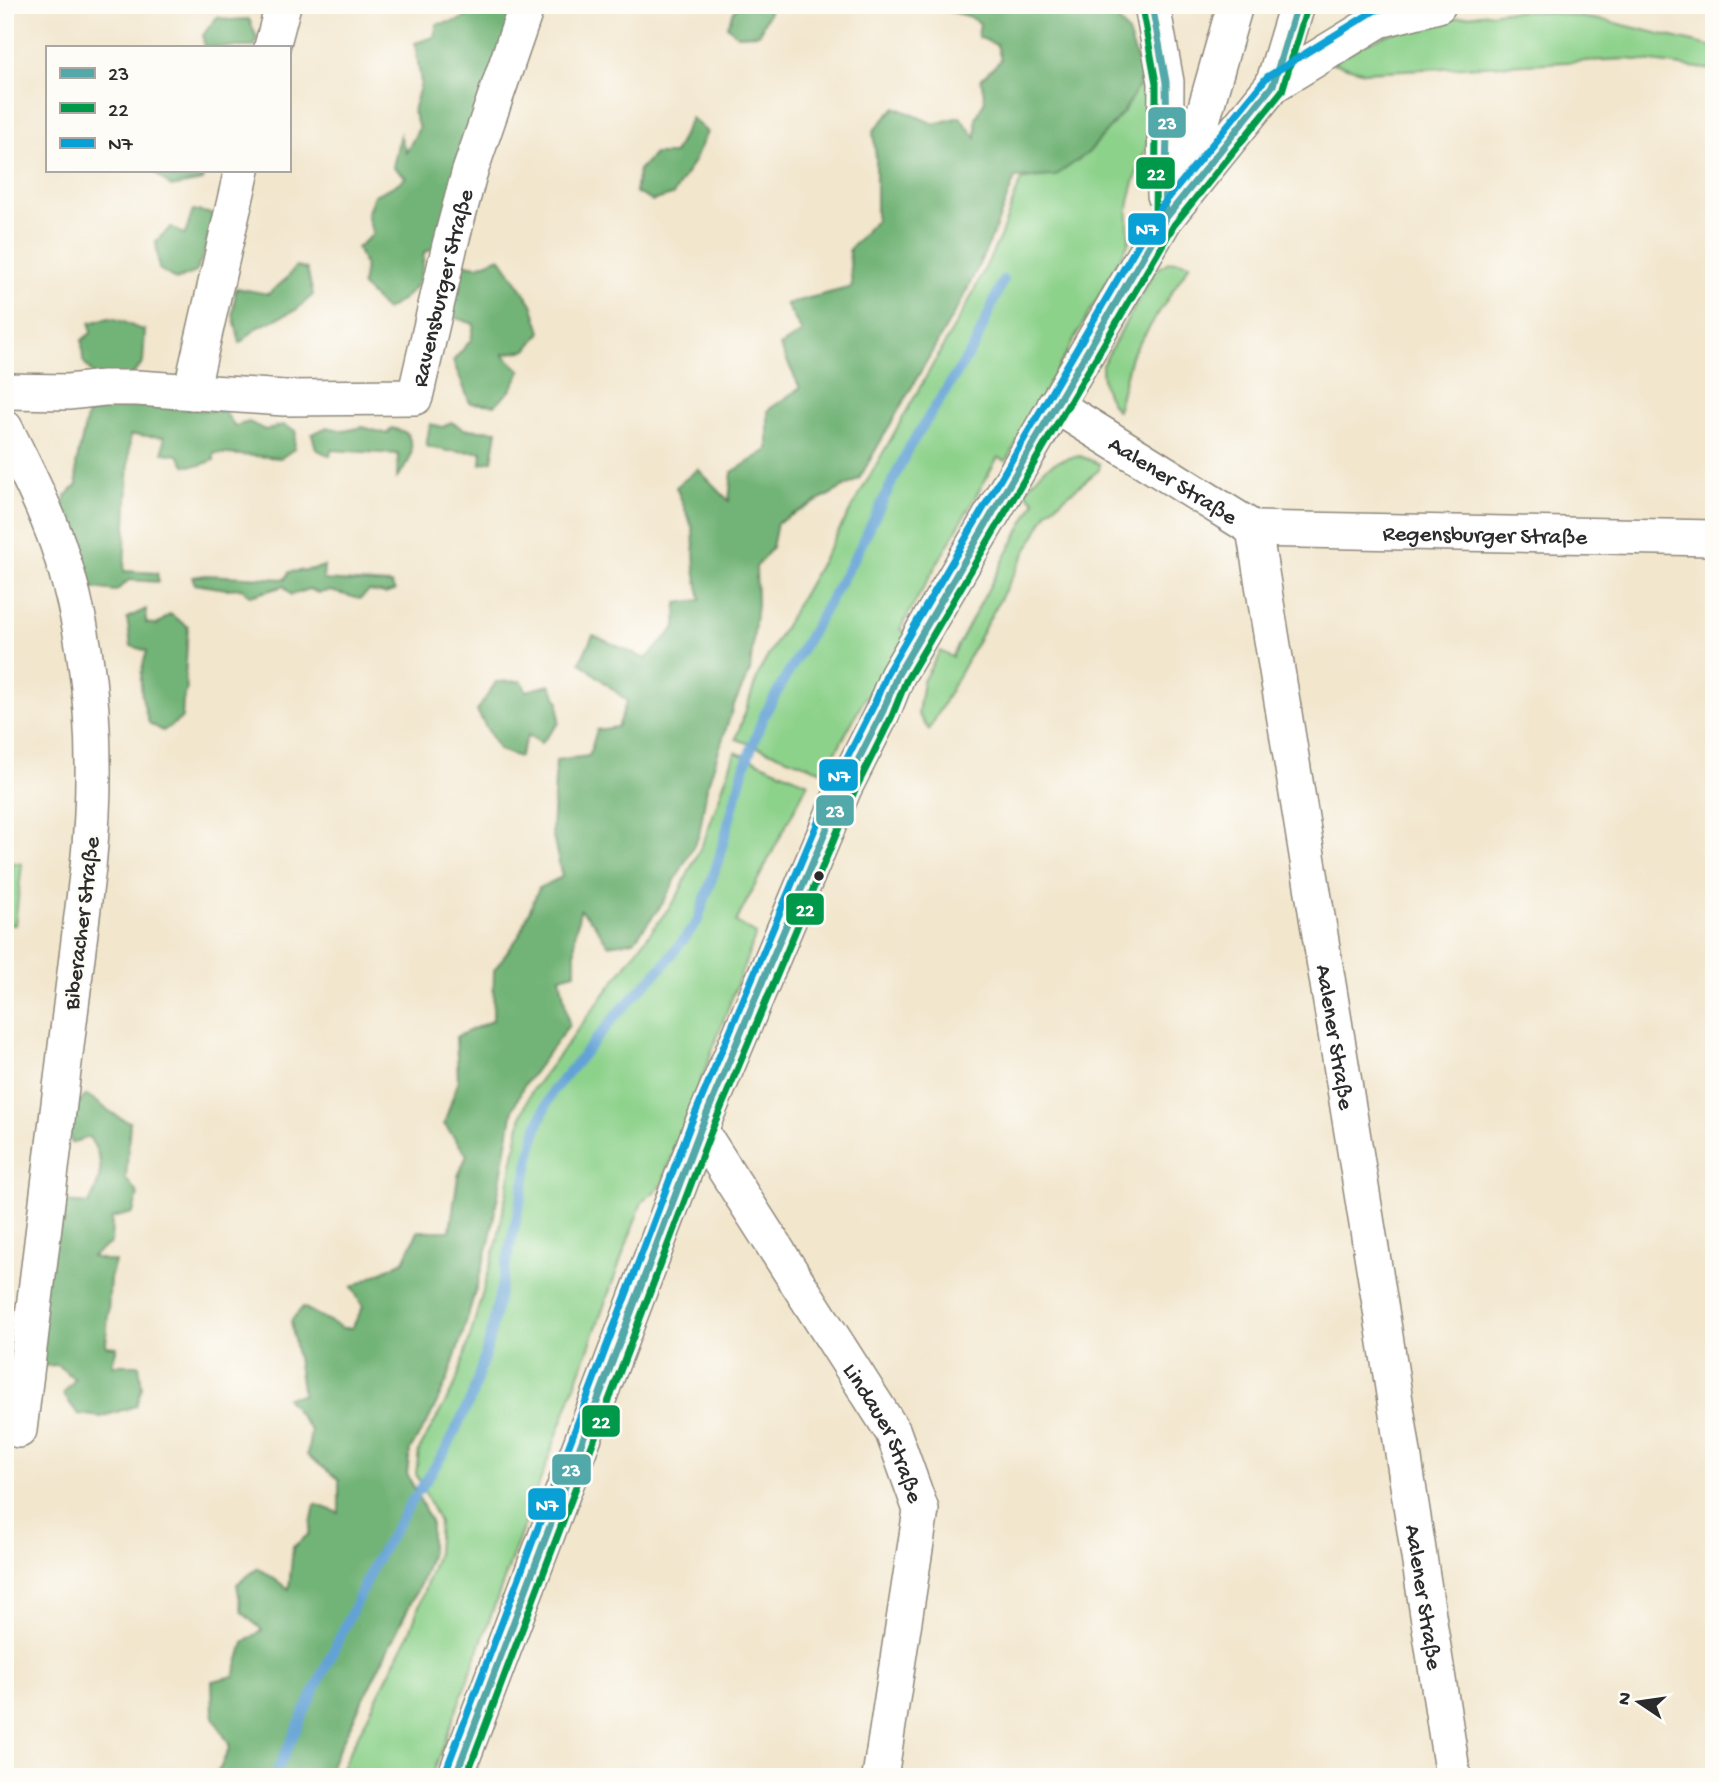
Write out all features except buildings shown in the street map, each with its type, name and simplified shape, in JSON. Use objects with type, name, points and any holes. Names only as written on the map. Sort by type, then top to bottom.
[{"type":"street","points":[[272,46],[283,5]]},
{"type":"street","name":"Ravensburger Straße","points":[[5,391],[68,392],[126,388],[321,399],[415,397],[469,174],[527,5]]},
{"type":"street","points":[[1152,5],[1166,82],[1165,219]]},
{"type":"street","points":[[1165,219],[1200,128],[1235,5]]},
{"type":"street","points":[[1273,85],[1297,5]]},
{"type":"street","points":[[456,1777],[700,1130],[844,788],[883,711],[897,676],[1165,219],[1273,85],[1379,20],[1438,5]]},
{"type":"street","points":[[191,392],[243,172]]},
{"type":"street","name":"Aalener Straße","points":[[1055,405],[1254,529],[1379,1296],[1453,1777]]},
{"type":"street","name":"Biberacher Straße","points":[[5,428],[47,519],[68,578],[87,670],[95,760],[88,867],[19,1430]]},
{"type":"street","name":"Regensburger Straße","points":[[1254,529],[1714,538]]},
{"type":"street","name":"Lindauer Straße","points":[[700,1130],[893,1432],[921,1510],[880,1777]]},
{"type":"green space","points":[[477,5],[515,5],[450,245],[424,252],[419,281],[410,293],[386,310],[362,286],[365,266],[357,248],[373,234],[367,215],[374,195],[406,177],[393,167],[400,135],[406,153],[419,128],[413,111],[421,83],[415,43],[434,37],[437,24],[465,18]]},
{"type":"green space","points":[[737,5],[772,5],[759,34],[737,35],[727,26]]},
{"type":"green space","points":[[936,5],[1107,5],[1128,33],[1143,78],[1124,111],[1088,153],[1055,176],[1015,178],[992,237],[964,296],[859,479],[777,523],[772,548],[756,567],[757,604],[750,671],[733,707],[707,787],[699,836],[663,903],[634,941],[608,945],[593,922],[580,910],[575,935],[575,973],[560,977],[569,1025],[523,1087],[513,1109],[490,1240],[463,1333],[447,1381],[410,1450],[407,1474],[431,1522],[431,1552],[422,1580],[325,1777],[208,1777],[220,1769],[230,1746],[213,1717],[212,1681],[234,1676],[244,1643],[262,1630],[242,1612],[237,1584],[258,1568],[289,1589],[293,1547],[309,1534],[315,1504],[339,1513],[339,1480],[307,1455],[311,1431],[286,1397],[303,1395],[291,1321],[303,1307],[342,1328],[352,1328],[363,1307],[352,1287],[404,1261],[418,1231],[450,1231],[458,1176],[467,1155],[444,1124],[458,1081],[456,1037],[493,1020],[494,970],[519,936],[539,888],[562,877],[552,832],[556,760],[589,756],[597,730],[617,727],[627,701],[580,662],[593,635],[646,659],[676,627],[677,603],[701,600],[695,570],[693,529],[676,487],[698,469],[729,501],[732,472],[768,450],[768,410],[800,388],[780,346],[802,332],[786,304],[852,287],[849,250],[876,220],[873,131],[895,107],[934,124],[960,117],[976,138],[976,118],[985,100],[981,79],[1001,60],[997,45],[978,37],[980,23],[968,16],[937,8]]},
{"type":"green space","points":[[1505,11],[1552,13],[1607,21],[1714,47],[1714,70],[1628,59],[1364,72],[1333,63],[1373,41],[1415,26]]},
{"type":"green space","points":[[217,17],[229,20],[249,19],[257,38],[254,46],[204,46],[203,35]]},
{"type":"green space","points":[[1143,78],[1151,94],[1152,127],[1131,193],[1128,213],[1129,242],[1006,461],[998,457],[900,629],[908,634],[891,668],[865,698],[825,772],[736,739],[759,672],[970,299],[1000,237],[1021,180],[1052,175],[1121,109]]},
{"type":"green space","points":[[691,118],[707,132],[694,161],[673,195],[652,201],[635,192],[639,170],[654,154],[674,154]]},
{"type":"green space","points":[[154,172],[205,172],[203,181],[171,187]]},
{"type":"green space","points":[[193,210],[213,214],[206,249],[196,272],[176,280],[159,269],[156,241],[171,227],[185,235]]},
{"type":"green space","points":[[500,257],[532,304],[541,332],[527,350],[503,354],[521,371],[510,391],[495,405],[470,403],[453,361],[471,340],[474,324],[450,316],[446,261],[478,266]]},
{"type":"green space","points":[[1169,262],[1190,264],[1131,356],[1117,411],[1105,389],[1102,365],[1155,270]]},
{"type":"green space","points":[[296,266],[307,269],[313,295],[296,310],[258,327],[240,343],[233,314],[236,288],[268,294],[286,279]]},
{"type":"green space","points":[[108,318],[145,330],[143,363],[130,377],[96,378],[83,361],[82,340],[91,333],[90,323]]},
{"type":"green space","points":[[153,396],[165,408],[224,411],[235,426],[249,422],[265,430],[283,425],[296,431],[294,449],[281,458],[214,453],[214,460],[201,465],[186,466],[178,455],[163,453],[164,437],[130,435],[124,571],[157,573],[159,582],[129,580],[116,591],[85,587],[61,518],[66,496],[77,485],[76,464],[88,413],[95,412],[106,399]]},
{"type":"green space","points":[[451,422],[464,429],[497,431],[492,461],[481,464],[482,452],[447,451],[426,446],[430,424],[443,427]]},
{"type":"green space","points":[[327,427],[344,431],[363,427],[387,434],[392,428],[407,433],[411,457],[397,478],[398,454],[331,450],[330,456],[316,449],[312,434]]},
{"type":"green space","points":[[1080,456],[1100,464],[1099,470],[1048,511],[929,730],[918,714],[923,681],[940,651],[952,657],[1035,501],[1025,492],[1048,466]]},
{"type":"green space","points":[[324,566],[323,580],[391,584],[395,591],[385,594],[369,591],[360,599],[330,591],[318,593],[309,589],[291,595],[284,586],[250,596],[242,588],[226,589],[195,584],[192,577],[206,575],[285,579],[289,572]]},
{"type":"green space","points":[[146,609],[146,623],[157,625],[170,614],[188,627],[185,679],[187,688],[182,718],[163,731],[149,723],[141,687],[147,651],[131,646],[127,618]]},
{"type":"green space","points":[[522,681],[526,691],[550,685],[559,702],[559,723],[541,743],[528,735],[519,757],[499,750],[477,711],[496,682]]},
{"type":"green space","points":[[735,752],[808,783],[736,922],[756,934],[661,1186],[642,1202],[432,1777],[337,1777],[410,1632],[437,1553],[439,1522],[416,1474],[419,1450],[455,1385],[470,1337],[497,1242],[522,1114],[531,1092],[677,897],[705,838]]},
{"type":"green space","points":[[5,862],[22,864],[15,925],[5,924]]},
{"type":"green space","points":[[87,1095],[113,1114],[130,1122],[126,1179],[138,1194],[133,1213],[112,1218],[111,1243],[91,1257],[115,1262],[110,1278],[106,1346],[117,1347],[112,1365],[139,1365],[142,1387],[136,1406],[101,1417],[78,1414],[63,1394],[75,1379],[57,1365],[42,1366],[42,1240],[64,1223],[64,1202],[89,1204],[99,1178],[100,1163],[95,1147],[89,1137],[71,1143],[66,1113]]},
{"type":"waterway","points":[[420,1490],[448,1446],[472,1396],[488,1345],[537,1127],[552,1092],[617,1014],[663,966],[697,922],[718,861],[743,771],[763,717],[857,553],[910,446],[976,343],[1003,280]]},
{"type":"waterway","points":[[274,1777],[374,1564],[414,1497]]},
{"type":"transit line","name":"23","points":[[1152,5],[1166,82],[1167,133],[1165,219],[1153,238]]},
{"type":"transit line","name":"23","points":[[455,1777],[700,1130],[844,788],[883,711],[897,676],[1165,219],[1273,85],[1297,5]]},
{"type":"transit line","name":"N7","points":[[445,1773],[690,1126],[834,784],[888,671],[1157,212],[1267,77],[1374,11],[1394,5]]},
{"type":"transit line","name":"22","points":[[1142,7],[1156,83],[1155,216],[1144,232]]},
{"type":"transit line","name":"22","points":[[466,1777],[710,1134],[854,792],[892,716],[906,681],[1174,225],[1282,91],[1307,8]]}]
